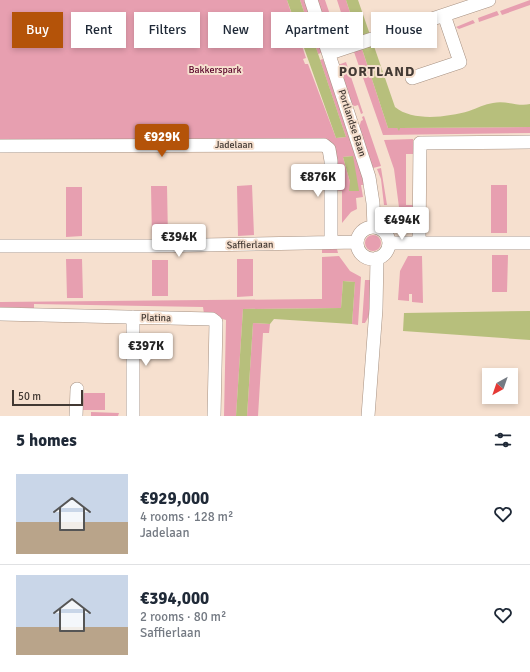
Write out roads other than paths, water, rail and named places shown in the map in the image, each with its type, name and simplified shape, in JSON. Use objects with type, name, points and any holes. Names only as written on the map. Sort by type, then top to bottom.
[{"type":"street","name":"Portlandse Baan","points":[[311,0],[330,53],[369,176],[374,203],[374,226]]},
{"type":"street","points":[[330,53],[377,38],[448,9],[489,0]]},
{"type":"street","points":[[412,78],[460,62],[448,9]]},
{"type":"street","points":[[419,242],[420,143],[530,142]]},
{"type":"street","name":"Jadelaan","points":[[0,146],[324,145],[328,149],[331,161],[331,242]]},
{"type":"street","points":[[374,226],[385,232],[389,243],[387,251],[377,258],[365,257],[359,250],[357,242],[362,231],[374,226]]},
{"type":"street","name":"Saffierlaan","points":[[0,246],[150,246],[357,242]]},
{"type":"street","points":[[389,243],[530,243]]},
{"type":"street","points":[[368,416],[376,309],[377,258]]},
{"type":"street","name":"Platina","points":[[0,314],[212,319],[216,322],[214,416]]},
{"type":"street","points":[[133,416],[134,317]]},
{"type":"street","points":[[76,389],[76,416]]},
{"type":"district","name":"PORTLAND","points":[[377,71]]},
{"type":"park label","name":"Bakkerspark","points":[[215,70]]}]
